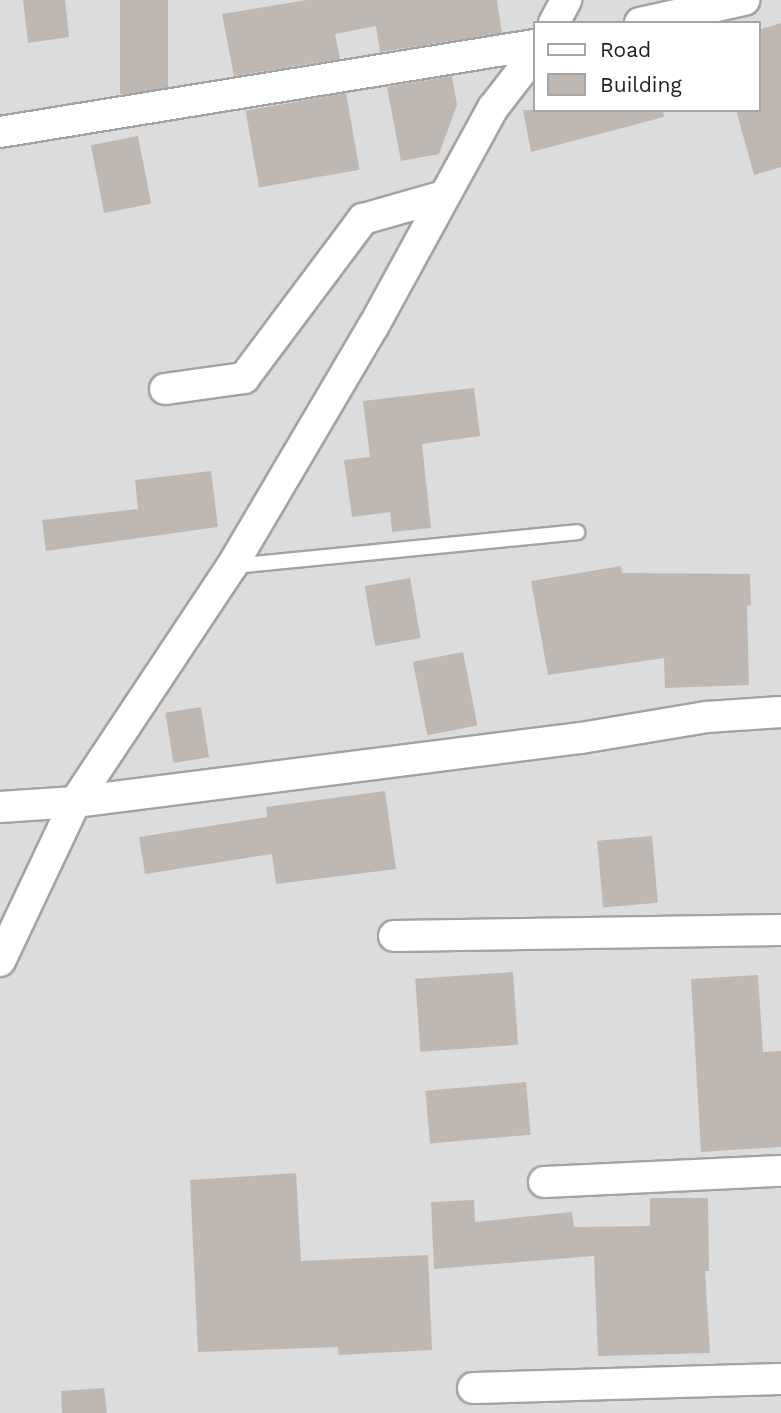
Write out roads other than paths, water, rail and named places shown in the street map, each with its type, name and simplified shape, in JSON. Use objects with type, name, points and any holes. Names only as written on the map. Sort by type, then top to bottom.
[{"type":"street","points":[[555,21],[566,0]]},
{"type":"street","points":[[649,21],[744,0]]},
{"type":"street","points":[[0,132],[532,45]]},
{"type":"street","points":[[0,961],[75,802],[232,566],[373,327],[493,108],[532,58]]},
{"type":"street","points":[[165,389],[244,378],[363,219],[444,196]]},
{"type":"street","points":[[0,807],[75,802],[581,738],[707,717],[781,712]]},
{"type":"street","points":[[394,936],[781,930]]},
{"type":"street","points":[[544,1182],[781,1171]]},
{"type":"street","points":[[473,1388],[781,1378]]},
{"type":"lane","points":[[232,566],[577,532]]}]
